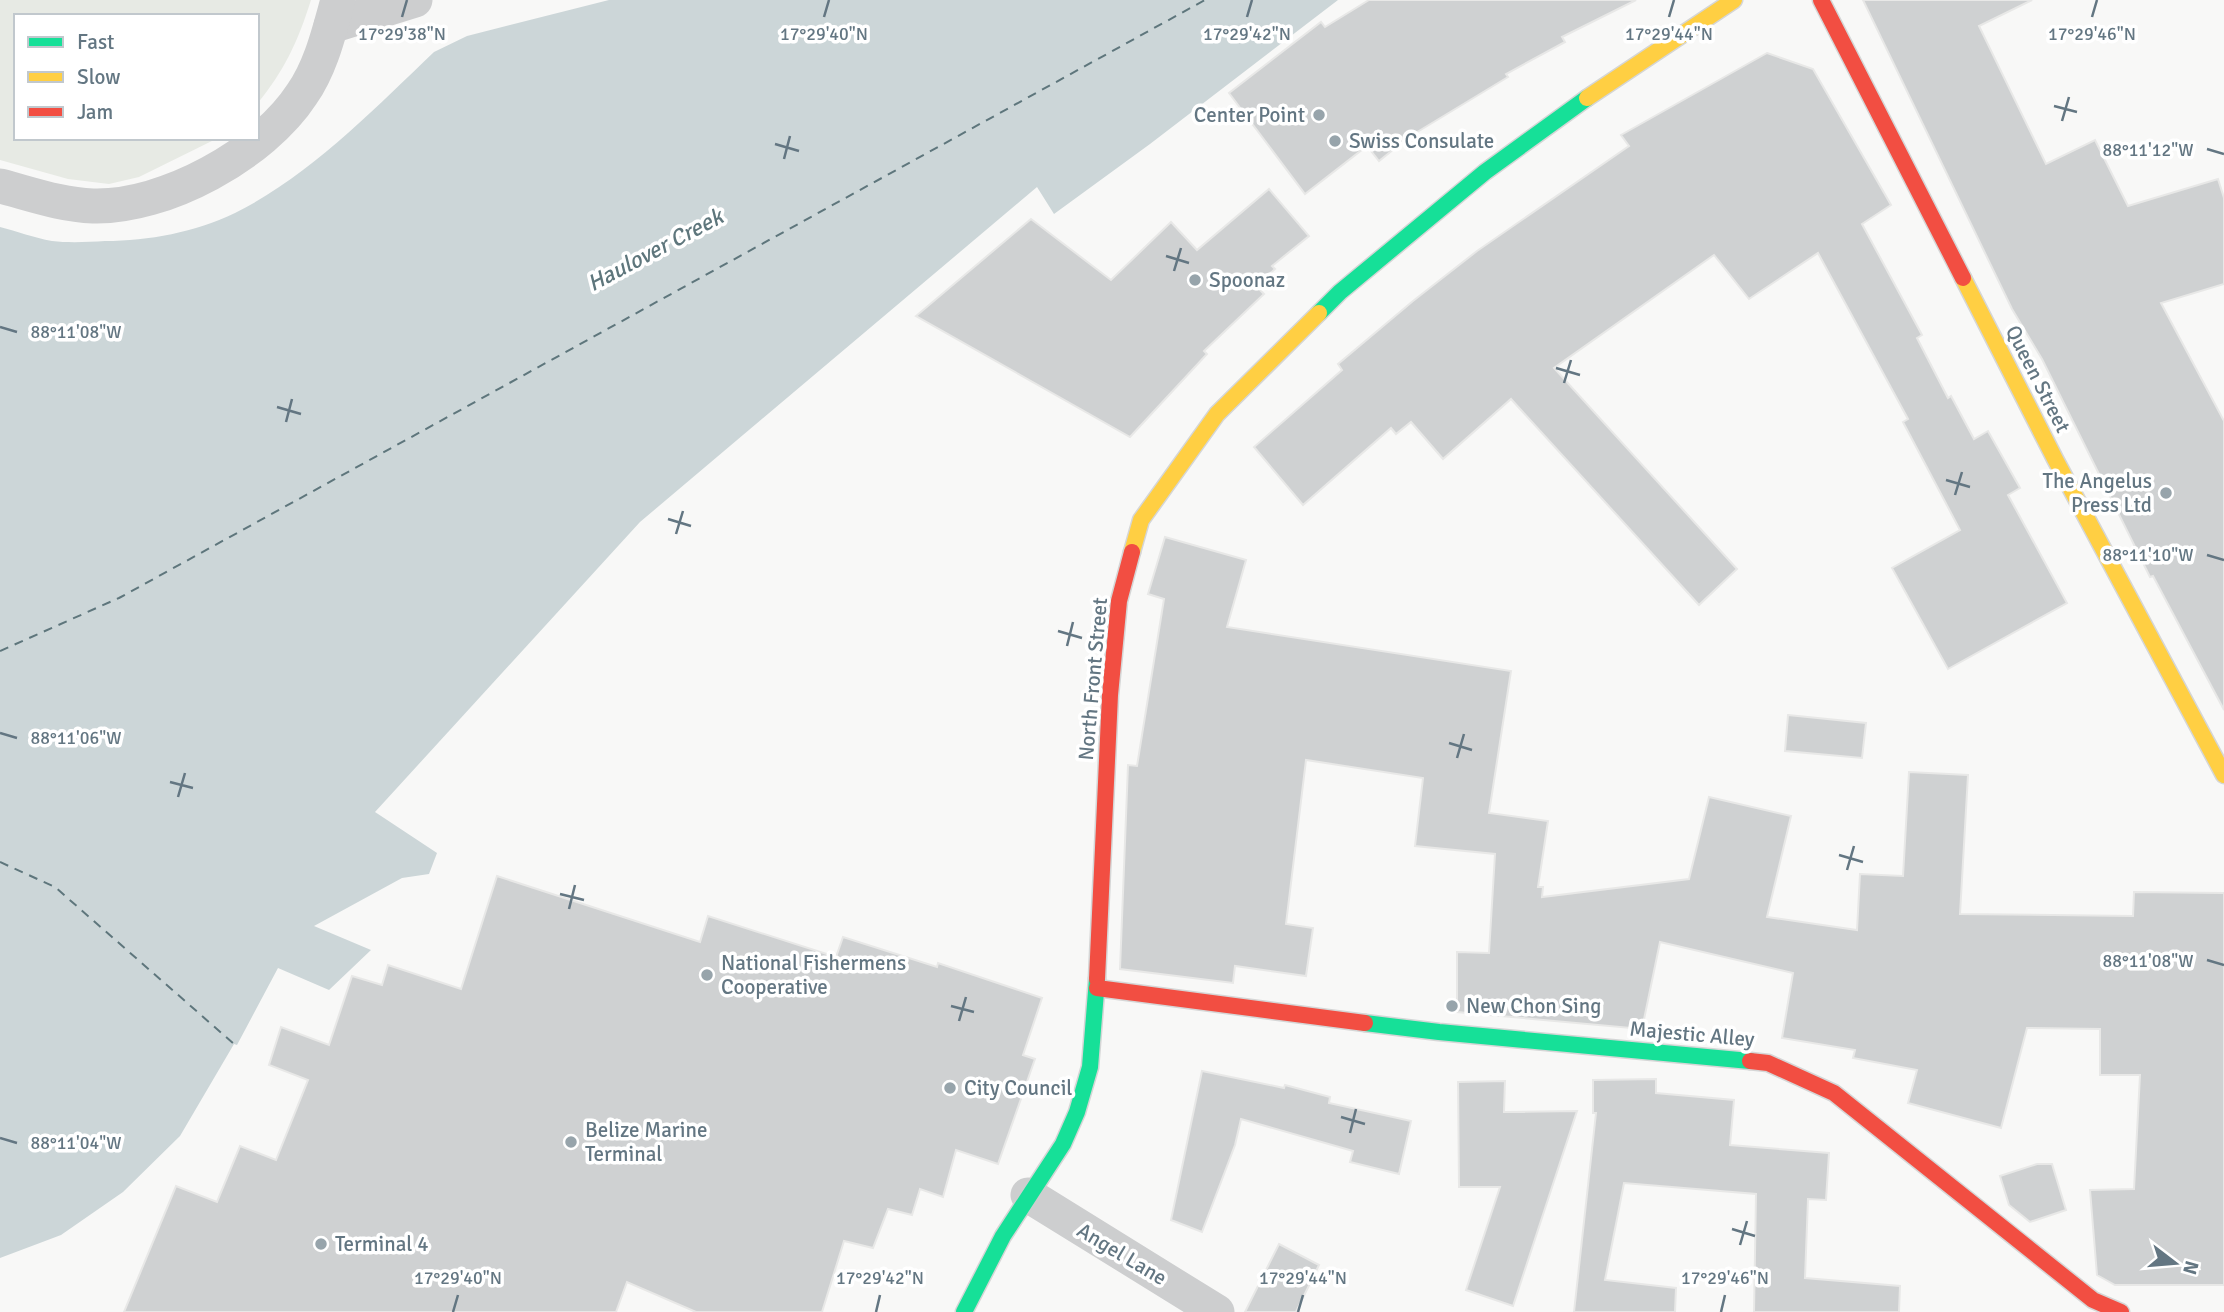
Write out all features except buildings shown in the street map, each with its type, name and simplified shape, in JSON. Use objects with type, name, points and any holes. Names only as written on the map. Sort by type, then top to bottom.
[{"type":"street","points":[[259,139],[284,119],[309,81],[334,13],[415,0]]},
{"type":"street","name":"North Front Street","points":[[964,1312],[1003,1236],[1063,1144],[1077,1112],[1090,1067],[1097,988],[1103,825],[1116,628],[1119,601],[1141,520],[1217,414],[1340,292],[1485,172],[1593,94],[1734,0]]},
{"type":"street","name":"Queen Street","points":[[1821,0],[2055,459],[2224,775]]},
{"type":"street","points":[[0,186],[52,201],[80,205],[112,205],[142,200],[173,190],[206,174],[242,153],[258,140]]},
{"type":"street","name":"Majestic Alley","points":[[1097,988],[1439,1032],[1768,1063],[1833,1093],[2093,1300],[2121,1312]]},
{"type":"street","name":"Angel Lane","points":[[1028,1195],[1217,1312]]},
{"type":"shaded area","points":[[0,0],[311,0],[290,55],[259,101],[259,14],[14,14],[14,140],[214,140],[139,177],[109,184],[68,179],[0,160]]},
{"type":"water","name":"Haulover Creek","points":[[609,0],[1338,0],[1054,214],[1037,187],[640,522],[375,812],[437,853],[429,874],[402,878],[314,926],[371,950],[329,990],[278,968],[237,1045],[234,1044],[180,1136],[123,1192],[61,1235],[0,1258],[0,227],[52,241],[122,241],[188,230],[220,220],[263,198],[315,161],[434,52],[467,36]]},
{"type":"ferry route","points":[[0,651],[119,598],[1205,0]]},
{"type":"ferry route","points":[[0,862],[55,887],[234,1044]]},
{"type":"traffic: fast","points":[[1319,313],[1340,292],[1485,172],[1587,98]]},
{"type":"traffic: fast","points":[[964,1312],[1003,1236],[1063,1144],[1077,1112],[1090,1067],[1097,979]]},
{"type":"traffic: fast","points":[[1365,1023],[1750,1061]]},
{"type":"traffic: slow","points":[[1587,98],[1734,0]]},
{"type":"traffic: slow","points":[[1963,278],[2055,459],[2224,775]]},
{"type":"traffic: slow","points":[[1132,552],[1141,520],[1217,414],[1319,313]]},
{"type":"traffic: jam","points":[[1821,0],[1963,278]]},
{"type":"traffic: jam","points":[[1097,979],[1110,695],[1119,601],[1132,552]]},
{"type":"traffic: jam","points":[[1097,988],[1365,1023]]},
{"type":"traffic: jam","points":[[1750,1061],[1768,1063],[1834,1093],[2093,1300],[2121,1312]]},
{"type":"place","name":"Center Point","points":[[1319,115]]},
{"type":"place","name":"Swiss Consulate","points":[[1335,141]]},
{"type":"place","name":"Spoonaz","points":[[1195,280]]},
{"type":"place","name":"The Angelus Press Ltd","points":[[2166,493]]},
{"type":"place","name":"National Fishermens Cooperative","points":[[707,975]]},
{"type":"place","name":"New Chon Sing","points":[[1452,1006]]},
{"type":"place","name":"City Council","points":[[950,1088]]},
{"type":"place","name":"Belize Marine Terminal","points":[[571,1142]]},
{"type":"place","name":"Terminal 4","points":[[321,1244]]}]
